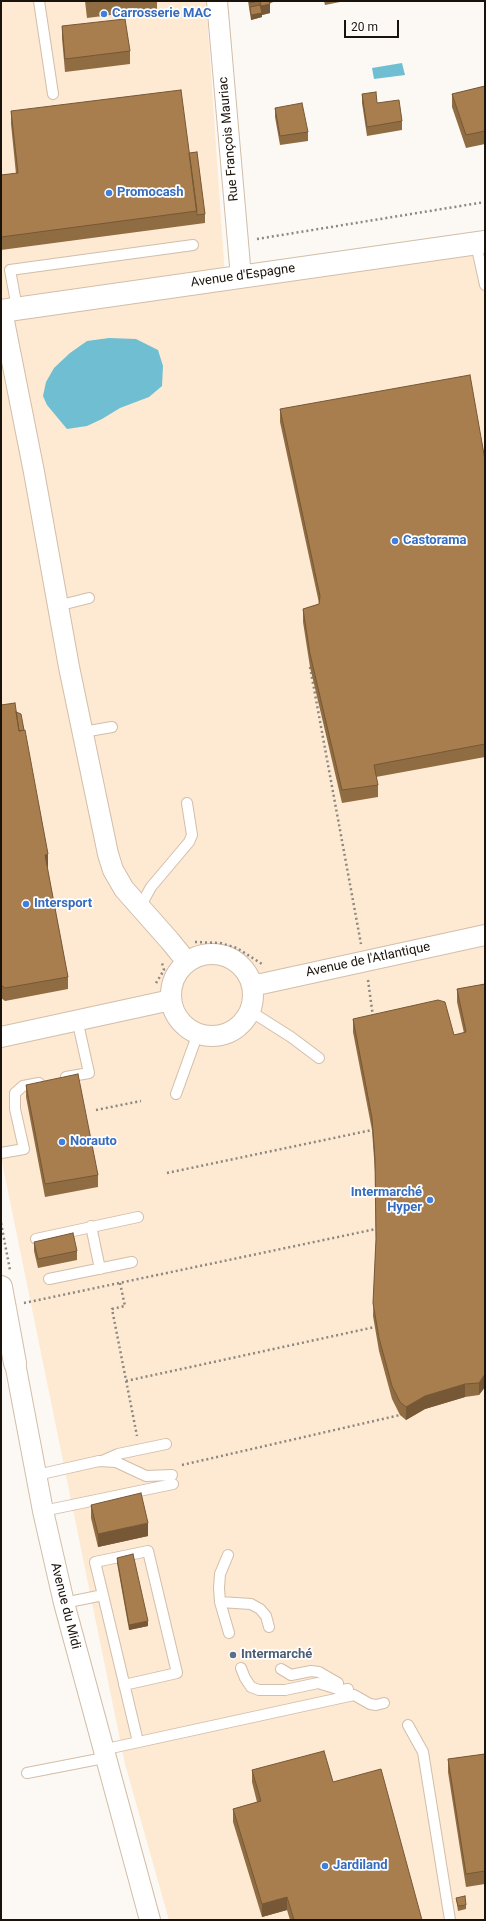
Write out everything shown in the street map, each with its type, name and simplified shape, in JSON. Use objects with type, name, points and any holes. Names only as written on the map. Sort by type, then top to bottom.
[{"type":"street","name":"Rue François Mauriac","points":[[217,1],[242,276]]},
{"type":"street","name":"Avenue d'Espagne","points":[[6,310],[481,243]]},
{"type":"street","points":[[6,310],[57,606],[108,854],[113,870],[124,889],[187,962]]},
{"type":"street","name":"Avenue de l'Atlantique","points":[[252,986],[485,935]]},
{"type":"street","points":[[212,954],[226,956],[238,963],[247,973],[252,986],[253,998],[250,1011],[243,1021],[234,1029],[222,1034],[210,1036],[198,1033],[188,1028],[180,1021],[174,1011],[171,1000],[171,989],[174,979],[187,962],[199,956],[212,954]]},
{"type":"street","points":[[1,1037],[77,1019],[171,1000]]},
{"type":"street","name":"Avenue du Midi","points":[[1,1287],[43,1511],[64,1603],[103,1754],[150,1920]]},
{"type":"lane","points":[[39,1],[53,94]]},
{"type":"lane","points":[[481,243],[485,285]]},
{"type":"lane","points":[[6,310],[10,270],[193,245]]},
{"type":"lane","points":[[57,606],[89,598]]},
{"type":"lane","points":[[83,732],[112,727]]},
{"type":"lane","points":[[140,907],[151,887],[192,835],[187,802]]},
{"type":"lane","points":[[250,1011],[291,1037],[319,1058]]},
{"type":"lane","points":[[1,1153],[24,1149],[15,1109],[15,1093],[23,1086],[89,1073],[77,1019]]},
{"type":"lane","points":[[176,1094],[198,1033]]},
{"type":"lane","points":[[36,1239],[138,1217]]},
{"type":"lane","points":[[91,1226],[100,1269]]},
{"type":"lane","points":[[50,1279],[132,1262]]},
{"type":"lane","points":[[37,1475],[102,1461],[118,1454],[166,1444]]},
{"type":"lane","points":[[43,1511],[173,1479],[146,1476],[116,1462],[102,1461]]},
{"type":"lane","points":[[124,1685],[176,1674],[148,1551],[95,1562],[124,1685],[138,1742]]},
{"type":"lane","points":[[228,1555],[220,1574],[219,1588],[220,1602],[229,1633]]},
{"type":"lane","points":[[64,1603],[103,1595]]},
{"type":"lane","points":[[220,1602],[251,1604],[260,1609],[266,1616],[269,1626]]},
{"type":"lane","points":[[241,1668],[244,1678],[251,1687],[259,1690],[291,1690],[318,1683],[351,1692]]},
{"type":"lane","points":[[281,1669],[291,1675],[311,1671],[319,1672],[370,1704],[384,1703]]},
{"type":"lane","points":[[28,1773],[103,1754],[138,1742],[351,1692]]},
{"type":"lane","points":[[408,1725],[423,1752],[450,1920]]},
{"type":"path","points":[[238,242],[485,202]]},
{"type":"path","points":[[310,667],[362,947],[356,946]]},
{"type":"path","points":[[190,942],[220,943],[237,948],[256,962],[267,966]]},
{"type":"path","points":[[368,981],[373,1020]]},
{"type":"path","points":[[96,1110],[142,1101]]},
{"type":"path","points":[[167,1173],[372,1130]]},
{"type":"path","points":[[24,1304],[376,1229]]},
{"type":"path","points":[[120,1283],[125,1306],[112,1310],[139,1449]]},
{"type":"path","points":[[126,1381],[375,1327]]},
{"type":"path","points":[[178,1466],[400,1415]]},
{"type":"shaded area","points":[[1,1],[206,1],[226,291],[485,252],[485,1920],[169,1920],[125,1764],[1,1157]]},
{"type":"water","points":[[402,63],[405,75],[374,79],[372,68]]},
{"type":"water","points":[[109,338],[136,339],[158,350],[163,366],[162,386],[149,397],[120,408],[87,426],[67,429],[47,405],[43,396],[46,382],[54,368],[70,353],[87,341]]},
{"type":"building","points":[[260,1],[269,1],[270,4],[261,6]]},
{"type":"building","points":[[260,5],[262,13],[251,15],[250,7]]},
{"type":"building","points":[[125,19],[130,51],[65,59],[62,26]]},
{"type":"building","points":[[485,86],[485,131],[466,135],[452,94]]},
{"type":"building","name":"Promocash","points":[[181,90],[197,211],[1,237],[1,175],[18,173],[11,111]]},
{"type":"building","points":[[376,92],[377,103],[399,100],[402,121],[367,127],[362,94]]},
{"type":"building","points":[[302,103],[308,132],[280,136],[275,108]]},
{"type":"building","points":[[197,152],[205,214],[197,215],[189,153]]},
{"type":"building","name":"Castorama","points":[[470,375],[485,460],[485,744],[374,765],[378,785],[342,790],[310,654],[303,609],[319,604],[320,596],[280,409]]},
{"type":"building","points":[[15,703],[19,731],[25,730],[48,854],[45,855],[68,977],[5,988],[1,985],[1,705]]},
{"type":"building","points":[[16,712],[21,714],[24,730],[19,731]]},
{"type":"building","name":"Intermarché Hyper","points":[[485,984],[485,1374],[479,1383],[465,1384],[425,1396],[406,1407],[400,1402],[392,1386],[379,1338],[373,1303],[376,1239],[375,1159],[372,1118],[353,1019],[438,1000],[445,1002],[454,1035],[466,1032],[457,989]]},
{"type":"building","name":"Norauto","points":[[78,1074],[98,1175],[45,1184],[26,1085]]},
{"type":"building","points":[[73,1233],[77,1251],[38,1259],[34,1242]]},
{"type":"building","points":[[141,1493],[148,1523],[98,1534],[91,1505]]},
{"type":"building","points":[[133,1554],[148,1621],[129,1625],[117,1558]]},
{"type":"building","name":"Jardiland","points":[[324,1751],[333,1782],[381,1769],[422,1920],[294,1920],[287,1897],[262,1904],[233,1809],[261,1801],[252,1770]]},
{"type":"building","points":[[485,1754],[485,1871],[466,1874],[448,1759]]},
{"type":"building","points":[[465,1896],[466,1905],[458,1906],[456,1898]]},
{"type":"place","name":"Carrosserie MAC","points":[[104,14]]},
{"type":"place","name":"Promocash","points":[[109,193]]},
{"type":"place","name":"Castorama","points":[[395,541]]},
{"type":"place","name":"Intersport","points":[[26,904]]},
{"type":"place","name":"Norauto","points":[[62,1142]]},
{"type":"place","name":"Intermarché Hyper","points":[[430,1200]]},
{"type":"place","name":"Intermarché","points":[[233,1655]]},
{"type":"place","name":"Jardiland","points":[[325,1866]]}]
